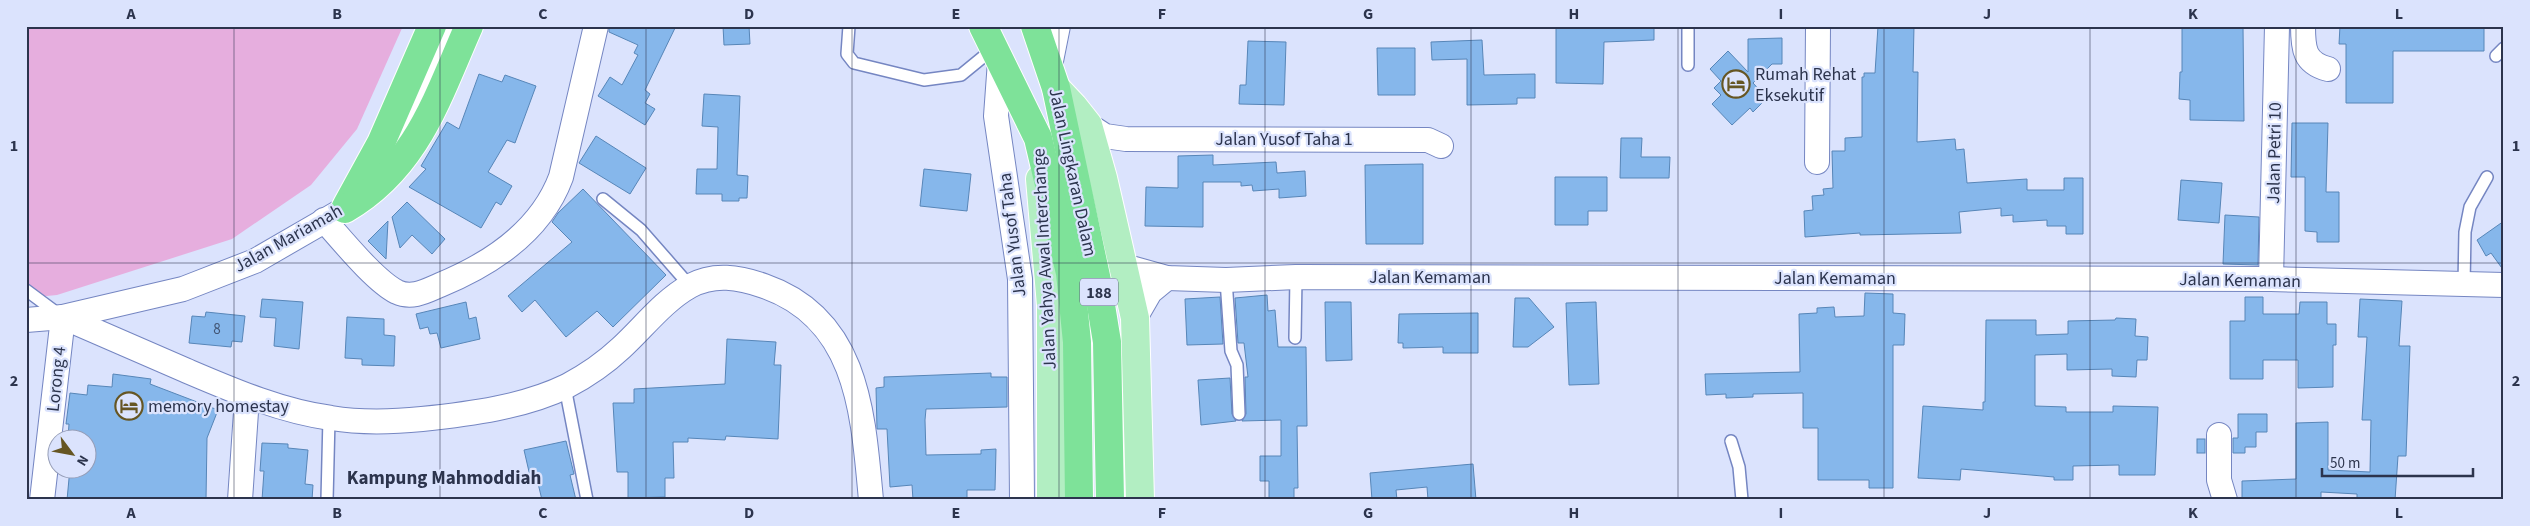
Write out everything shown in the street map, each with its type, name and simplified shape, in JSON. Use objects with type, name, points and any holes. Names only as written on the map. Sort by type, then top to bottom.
[{"type":"highway","points":[[334,215],[381,143],[432,26]]},
{"type":"highway","points":[[334,215],[365,197],[384,182],[408,153],[425,123],[469,26]]},
{"type":"highway","name":"Jalan Lingkaran Dalam","points":[[1035,26],[1052,80],[1097,281],[1107,342],[1110,500]]},
{"type":"highway","name":"Jalan Lingkaran Dalam","points":[[992,45],[1038,138],[1071,283],[1077,342],[1079,500]]},
{"type":"main road","points":[[1052,80],[1088,125],[1103,178],[1135,318],[1140,500]]},
{"type":"main road","name":"Jalan Yahya Awal Interchange","points":[[1038,138],[1051,305],[1051,500]]},
{"type":"street","name":"Jalan Mariamah","points":[[26,320],[63,317],[183,289],[255,260],[334,215],[385,161],[408,127],[452,26]]},
{"type":"street","points":[[334,215],[381,280],[397,292],[409,295],[418,295],[463,276],[504,250],[527,230],[554,196],[561,177],[596,26]]},
{"type":"street","points":[[1052,80],[1058,26]]},
{"type":"street","points":[[1817,162],[1818,26]]},
{"type":"street","name":"Jalan Petri 10","points":[[2271,279],[2277,26]]},
{"type":"street","points":[[2303,26],[2303,48],[2306,56],[2312,63],[2328,69]]},
{"type":"street","name":"Jalan Yusof Taha","points":[[992,45],[996,116],[1020,278],[1022,500]]},
{"type":"street","name":"Jalan Yusof Taha 1","points":[[1088,125],[1105,136],[1126,139],[1428,140],[1441,146]]},
{"type":"street","points":[[1103,178],[1112,156],[1126,139]]},
{"type":"street","name":"Jalan Kemaman","points":[[1124,266],[1167,278],[1226,280],[1296,277],[2271,279],[2504,285]]},
{"type":"street","points":[[63,317],[247,397],[329,418],[377,422],[447,416],[524,402],[565,387],[601,365],[659,310],[690,286],[715,278],[740,278],[772,289],[802,307],[826,329],[845,356],[856,389],[871,500]]},
{"type":"street","points":[[1135,318],[1150,292],[1167,278]]},
{"type":"street","name":"Lorong 4","points":[[42,500],[63,317]]},
{"type":"street","points":[[240,500],[247,397]]},
{"type":"street","points":[[2218,435],[2219,480],[2225,500]]},
{"type":"lane","points":[[849,26],[847,54],[854,63],[924,80],[961,74],[992,45]]},
{"type":"lane","points":[[1688,26],[1688,66]]},
{"type":"lane","points":[[2464,284],[2465,232],[2470,207],[2487,177]]},
{"type":"lane","points":[[603,199],[641,230],[690,286]]},
{"type":"lane","points":[[1295,338],[1296,277]]},
{"type":"lane","points":[[1226,280],[1231,351],[1237,365],[1239,414]]},
{"type":"lane","points":[[26,290],[63,317]]},
{"type":"lane","points":[[565,387],[587,500]]},
{"type":"lane","points":[[327,500],[329,418]]},
{"type":"lane","points":[[1731,441],[1739,467],[1742,500]]},
{"type":"shaded area","points":[[26,26],[403,26],[357,129],[311,185],[232,239],[57,295],[26,298]]},
{"type":"building","points":[[609,26],[676,26],[645,90],[650,94],[645,103],[655,109],[645,125],[598,96],[610,77],[622,85],[638,55],[634,53],[638,45],[609,32]]},
{"type":"building","points":[[723,26],[749,26],[750,44],[724,45]]},
{"type":"building","points":[[1556,26],[1654,26],[1654,40],[1604,42],[1603,84],[1556,83]]},
{"type":"building","points":[[1878,26],[1914,26],[1913,72],[1918,72],[1917,142],[1955,139],[1956,150],[1964,149],[1967,183],[2027,179],[2027,190],[2064,190],[2064,178],[2083,178],[2083,234],[2066,234],[2066,226],[2047,226],[2047,220],[2013,222],[2013,215],[2001,216],[2001,208],[1959,212],[1961,233],[1860,235],[1860,233],[1805,237],[1804,211],[1813,210],[1812,196],[1824,195],[1823,189],[1833,188],[1832,151],[1845,151],[1845,138],[1862,137],[1862,77],[1864,77],[1864,73],[1875,73]]},
{"type":"building","points":[[2182,26],[2243,26],[2244,121],[2190,120],[2190,100],[2179,99],[2180,72],[2182,72]]},
{"type":"building","points":[[2340,26],[2484,26],[2484,51],[2393,51],[2393,103],[2346,103],[2346,44],[2339,44]]},
{"type":"building","name":"Rumah Rehat Eksekutif","points":[[1782,38],[1782,64],[1772,64],[1753,83],[1767,98],[1753,112],[1750,108],[1732,125],[1712,104],[1721,95],[1714,88],[1721,81],[1710,69],[1728,51],[1748,72],[1748,39]]},
{"type":"building","points":[[1482,40],[1484,75],[1535,74],[1535,98],[1517,98],[1517,104],[1467,105],[1467,59],[1432,60],[1431,42]]},
{"type":"building","points":[[1248,41],[1286,42],[1284,105],[1239,104],[1240,85],[1246,85]]},
{"type":"building","points":[[1377,48],[1415,48],[1415,95],[1378,95]]},
{"type":"building","points":[[479,74],[502,82],[505,75],[536,86],[515,143],[507,140],[488,172],[512,186],[501,205],[496,202],[481,228],[409,187],[426,169],[421,166],[447,122],[459,129]]},
{"type":"building","points":[[704,94],[740,96],[737,175],[748,176],[747,198],[739,198],[739,201],[722,201],[722,194],[696,194],[697,169],[717,169],[718,127],[702,126]]},
{"type":"building","points":[[2292,123],[2328,123],[2326,192],[2339,192],[2339,242],[2317,242],[2317,232],[2305,231],[2305,177],[2291,177]]},
{"type":"building","points":[[596,136],[646,168],[630,194],[579,163]]},
{"type":"building","points":[[1621,138],[1642,138],[1641,157],[1670,157],[1669,178],[1620,178]]},
{"type":"building","points":[[1213,155],[1213,165],[1276,162],[1277,173],[1305,171],[1306,196],[1279,198],[1279,189],[1253,191],[1252,185],[1241,186],[1241,182],[1203,182],[1203,227],[1145,226],[1146,187],[1178,188],[1178,156]]},
{"type":"building","points":[[1423,164],[1423,244],[1366,244],[1365,165]]},
{"type":"building","points":[[924,169],[971,174],[967,211],[920,206]]},
{"type":"building","points":[[1555,177],[1607,177],[1607,211],[1588,211],[1588,225],[1555,225]]},
{"type":"building","points":[[2181,180],[2222,183],[2219,223],[2178,220]]},
{"type":"building","points":[[583,189],[666,275],[613,327],[597,311],[566,337],[535,300],[522,312],[508,296],[572,242],[552,222],[558,213]]},
{"type":"building","points":[[407,202],[445,239],[432,254],[412,235],[400,248],[392,217]]},
{"type":"building","points":[[2225,215],[2259,217],[2258,265],[2223,264]]},
{"type":"building","points":[[388,221],[386,259],[368,241]]},
{"type":"building","points":[[2504,221],[2504,271],[2491,253],[2486,256],[2477,240]]},
{"type":"building","points":[[1865,293],[1893,294],[1893,313],[1905,314],[1904,345],[1893,345],[1893,488],[1869,488],[1869,480],[1818,480],[1818,428],[1803,428],[1803,393],[1753,394],[1753,397],[1726,398],[1726,394],[1706,395],[1705,374],[1800,372],[1799,314],[1817,313],[1817,308],[1834,307],[1835,317],[1864,316]]},
{"type":"building","points":[[1267,295],[1268,311],[1275,310],[1278,347],[1306,347],[1307,426],[1297,426],[1298,488],[1294,488],[1294,500],[1269,500],[1269,481],[1260,481],[1260,456],[1281,456],[1281,420],[1242,421],[1246,414],[1245,377],[1248,377],[1244,343],[1238,343],[1235,298]]},
{"type":"building","points":[[1220,297],[1223,344],[1187,345],[1185,299]]},
{"type":"building","points":[[2245,297],[2263,297],[2263,314],[2299,314],[2300,302],[2327,302],[2327,324],[2336,324],[2336,345],[2333,345],[2333,387],[2298,388],[2298,360],[2263,360],[2263,379],[2230,379],[2230,321],[2245,321]]},
{"type":"building","points":[[1515,298],[1529,298],[1554,327],[1528,347],[1513,347]]},
{"type":"building","points":[[262,299],[303,302],[299,349],[274,346],[276,318],[260,317]]},
{"type":"building","points":[[2360,299],[2402,301],[2399,346],[2410,346],[2406,456],[2398,456],[2395,500],[2357,500],[2357,494],[2321,492],[2321,500],[2242,499],[2242,481],[2296,479],[2296,423],[2328,422],[2328,470],[2370,472],[2371,420],[2362,420],[2367,337],[2358,337]]},
{"type":"building","points":[[466,302],[469,319],[476,317],[480,339],[441,348],[437,333],[430,334],[428,327],[420,329],[416,314]]},
{"type":"building","points":[[1325,302],[1351,302],[1352,360],[1326,361]]},
{"type":"building","points":[[1596,302],[1599,384],[1569,385],[1566,303]]},
{"type":"building","points":[[206,312],[245,316],[242,342],[232,341],[231,347],[189,343],[192,316],[205,317]]},
{"type":"building","points":[[1478,313],[1478,353],[1443,353],[1443,347],[1403,348],[1403,343],[1398,343],[1399,314]]},
{"type":"building","points":[[347,317],[384,319],[384,335],[395,336],[394,366],[362,365],[362,359],[345,358]]},
{"type":"building","points":[[2116,318],[2136,319],[2135,336],[2148,337],[2147,360],[2137,360],[2136,377],[2112,376],[2112,369],[2067,370],[2067,354],[2035,355],[2035,406],[2066,407],[2066,412],[2113,412],[2113,406],[2158,407],[2155,475],[2119,475],[2119,465],[2073,466],[2073,480],[2054,480],[2054,477],[1961,469],[1960,480],[1918,478],[1923,406],[1983,410],[1983,402],[1985,402],[1986,320],[2036,320],[2036,335],[2068,334],[2068,321],[2115,320]]},
{"type":"building","points":[[727,339],[776,342],[774,365],[781,365],[778,439],[726,436],[725,440],[688,438],[688,442],[673,442],[674,478],[665,478],[665,497],[628,498],[628,472],[617,472],[613,403],[634,403],[634,389],[725,384]]},
{"type":"building","points":[[991,373],[991,377],[1007,377],[1007,407],[926,409],[926,455],[981,454],[981,450],[996,449],[995,490],[967,490],[967,500],[913,500],[912,485],[890,487],[887,429],[877,429],[876,388],[884,387],[884,377]]},
{"type":"building","points":[[113,374],[151,379],[150,384],[218,410],[207,438],[206,500],[67,500],[69,478],[98,478],[98,428],[69,428],[69,424],[66,424],[70,393],[87,395],[88,385],[112,387]]},
{"type":"building","points":[[1230,378],[1232,414],[1236,421],[1201,425],[1198,380]]},
{"type":"building","points":[[2238,414],[2267,414],[2267,432],[2256,432],[2256,447],[2245,447],[2245,453],[2233,453],[2233,438],[2238,438]]},
{"type":"building","points":[[2197,439],[2205,439],[2205,453],[2197,453]]},
{"type":"building","points":[[566,441],[574,474],[570,475],[576,500],[542,500],[536,475],[530,476],[524,450]]},
{"type":"building","points":[[262,443],[288,444],[288,448],[308,450],[305,484],[313,485],[312,500],[262,500],[264,471],[260,471]]},
{"type":"building","points":[[1473,464],[1476,500],[1428,500],[1427,487],[1396,490],[1397,500],[1372,500],[1370,473]]},
{"type":"place","name":"Rumah Rehat Eksekutif","points":[[1736,84]]},
{"type":"place","name":"memory homestay","points":[[129,406]]},
{"type":"district","name":"Kampung Mahmoddiah","points":[[444,477]]}]
